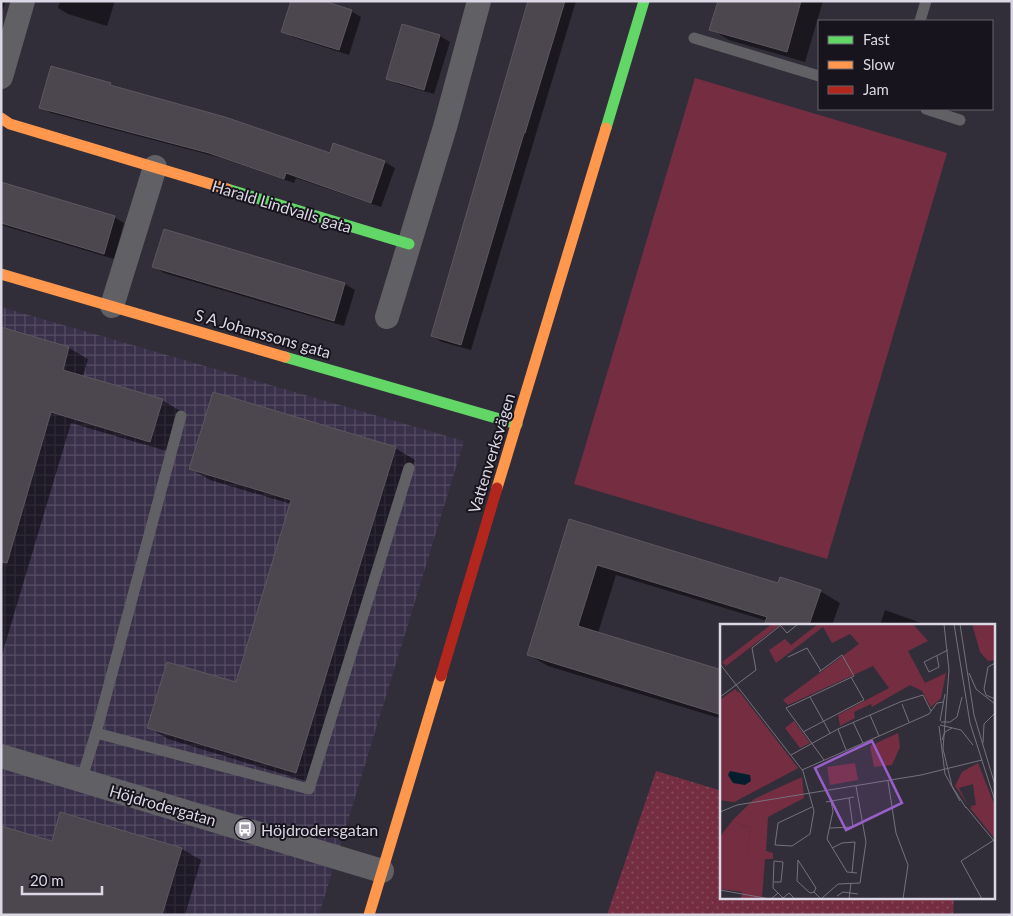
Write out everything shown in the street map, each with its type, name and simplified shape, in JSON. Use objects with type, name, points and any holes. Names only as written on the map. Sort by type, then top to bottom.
[{"type":"street","points":[[1,77],[23,1]]},
{"type":"street","points":[[386,317],[445,127],[479,1]]},
{"type":"street","name":"Vattenverksvägen","points":[[369,915],[644,1]]},
{"type":"street","name":"Harald Lindvalls gata","points":[[1,118],[10,124],[409,244]]},
{"type":"street","points":[[112,306],[155,167]]},
{"type":"street","name":"S A Johanssons gata","points":[[1,274],[517,424]]},
{"type":"street","name":"Höjdrodergatan","points":[[1,756],[382,870]]},
{"type":"lane","points":[[920,20],[926,1]]},
{"type":"lane","points":[[694,38],[818,76]]},
{"type":"lane","points":[[929,110],[960,120]]},
{"type":"lane","points":[[81,781],[96,732],[181,416]]},
{"type":"lane","points":[[96,732],[309,789],[409,468]]},
{"type":"shaded area","points":[[695,78],[947,153],[827,559],[574,484]]},
{"type":"shaded area","points":[[1,307],[464,441],[319,915],[1,915]]},
{"type":"shaded area","points":[[656,771],[720,790],[720,898],[954,898],[953,915],[607,915]]},
{"type":"building","points":[[291,1],[324,1],[352,10],[339,50],[281,32]]},
{"type":"building","points":[[528,1],[565,1],[461,345],[431,336]]},
{"type":"building","points":[[718,1],[801,1],[787,52],[709,30]]},
{"type":"building","points":[[402,24],[440,35],[424,90],[386,79]]},
{"type":"building","points":[[51,66],[111,83],[110,85],[225,117],[330,153],[333,143],[385,161],[371,203],[286,173],[284,179],[209,153],[39,108]]},
{"type":"building","points":[[1,182],[115,216],[104,254],[1,223]]},
{"type":"building","points":[[164,229],[345,283],[334,321],[152,267]]},
{"type":"building","points":[[1,327],[69,347],[63,370],[163,399],[150,442],[51,412],[7,563],[1,562]]},
{"type":"building","points":[[213,392],[396,447],[296,773],[147,728],[167,662],[236,682],[291,500],[189,469]]},
{"type":"building","points":[[569,519],[778,583],[780,577],[821,590],[809,624],[764,624],[767,617],[597,565],[578,626],[720,669],[720,714],[527,655]]},
{"type":"building","points":[[60,812],[182,848],[162,915],[1,915],[1,826],[52,841]]},
{"type":"traffic: fast","points":[[606,128],[644,1]]},
{"type":"traffic: fast","points":[[227,189],[409,244]]},
{"type":"traffic: fast","points":[[285,357],[517,424]]},
{"type":"traffic: slow","points":[[1,118],[10,124],[227,189]]},
{"type":"traffic: slow","points":[[497,488],[606,128]]},
{"type":"traffic: slow","points":[[1,274],[285,357]]},
{"type":"traffic: slow","points":[[369,915],[441,676]]},
{"type":"traffic: jam","points":[[441,676],[497,488]]},
{"type":"place","name":"Höjdrodersgatan","points":[[245,829]]}]
